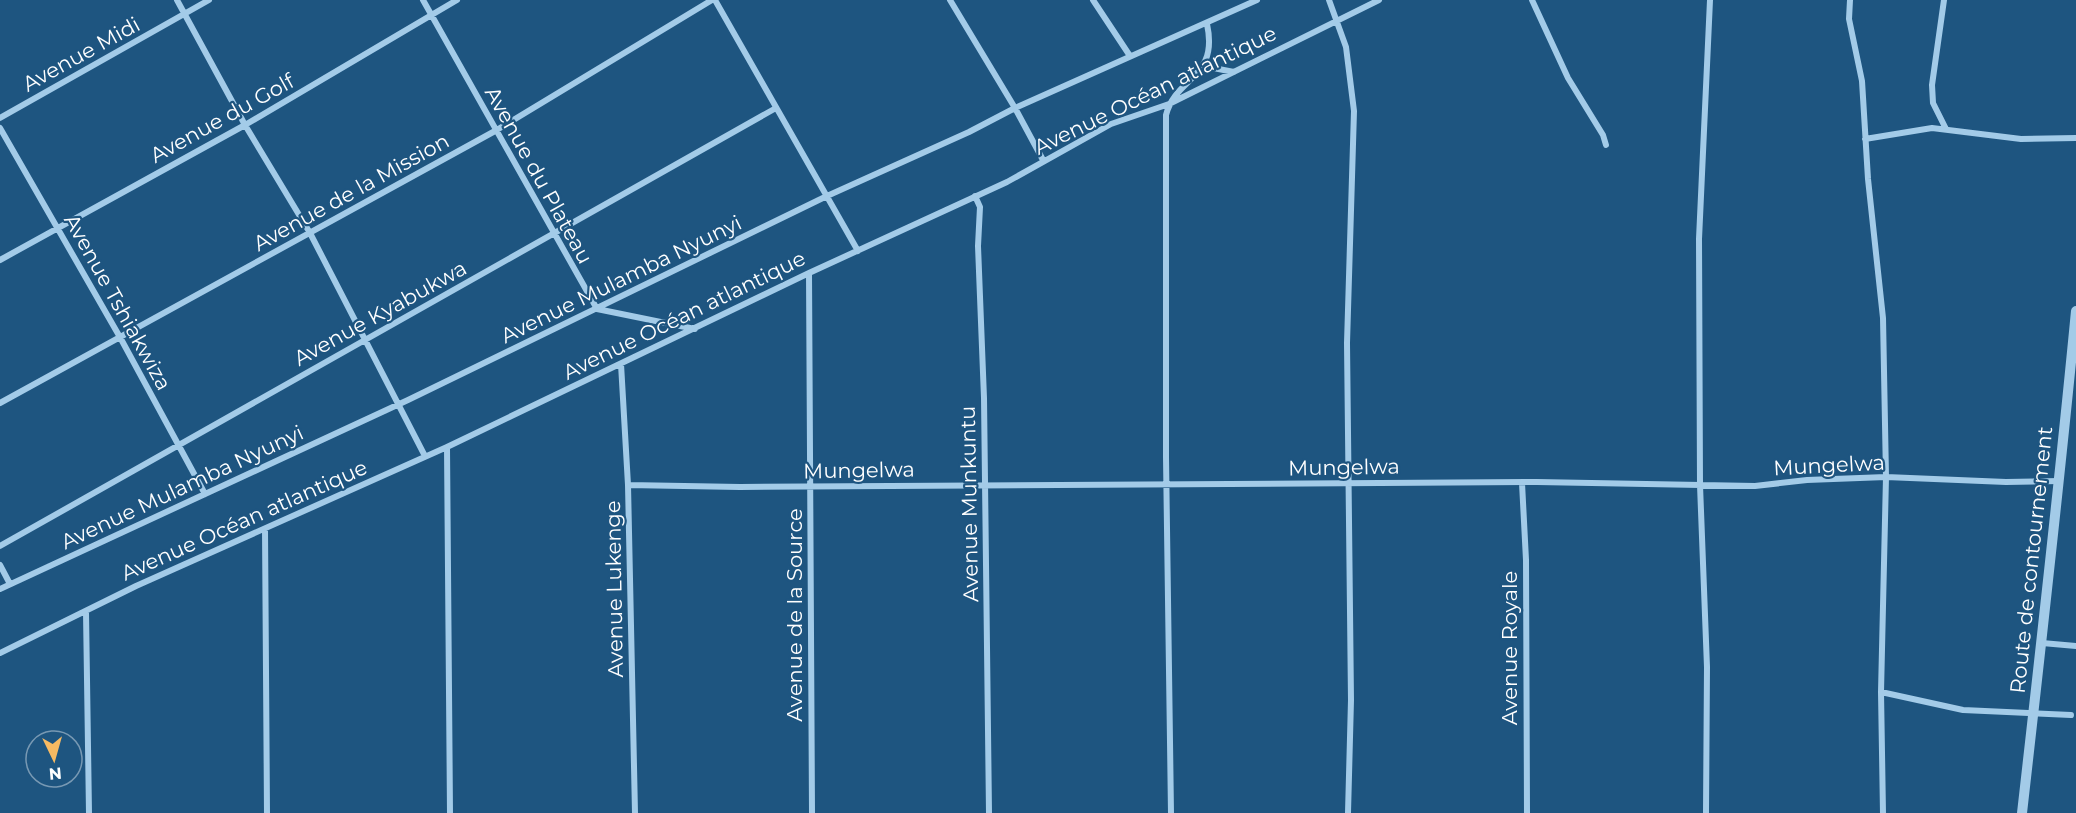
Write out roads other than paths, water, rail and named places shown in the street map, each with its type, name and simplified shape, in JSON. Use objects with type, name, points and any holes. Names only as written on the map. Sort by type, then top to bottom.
[{"type":"street","points":[[177,0],[245,125],[310,233],[424,456]]},
{"type":"street","name":"Avenue Midi","points":[[0,118],[208,0]]},
{"type":"street","name":"Avenue du Plateau","points":[[423,0],[597,309]]},
{"type":"street","name":"Avenue du Golf","points":[[0,260],[245,125],[457,0]]},
{"type":"street","points":[[714,0],[858,251]]},
{"type":"street","name":"Avenue de la Mission","points":[[0,404],[495,131],[714,0]]},
{"type":"street","points":[[950,0],[1015,108],[1043,160]]},
{"type":"street","points":[[1093,0],[1130,56]]},
{"type":"street","name":"Avenue Mulamba Nyunyi","points":[[0,589],[398,405],[827,196],[969,132],[1015,108],[1257,0]]},
{"type":"street","points":[[1329,0],[1351,71],[1354,111],[1347,483],[1351,700],[1348,813]]},
{"type":"street","name":"Avenue Océan atlantique","points":[[0,653],[447,447],[809,273],[1007,182],[1111,124],[1169,104],[1379,0]]},
{"type":"street","points":[[1532,0],[1568,78],[1606,145]]},
{"type":"street","points":[[1706,813],[1707,667],[1700,485],[1699,239],[1710,0]]},
{"type":"street","points":[[1850,0],[1849,19],[1862,81],[1865,139],[1883,318],[1886,477],[1881,692],[1882,813]]},
{"type":"street","points":[[1944,0],[1932,85],[1933,103],[1946,129]]},
{"type":"street","points":[[1172,813],[1167,484],[1166,115],[1169,104],[1203,66],[1211,44],[1207,24]]},
{"type":"street","points":[[1203,66],[1234,72]]},
{"type":"street","name":"Avenue Kyabukwa","points":[[0,546],[366,339],[554,236],[776,108]]},
{"type":"street","name":"Avenue Tshiakwiza","points":[[0,128],[121,339],[205,494]]},
{"type":"street","points":[[1865,139],[1932,128],[2021,139],[2076,138]]},
{"type":"street","name":"Avenue Munkuntu","points":[[975,196],[980,207],[978,246],[985,485],[989,813]]},
{"type":"street","name":"Avenue de la Source","points":[[809,273],[812,813]]},
{"type":"street","points":[[597,309],[696,329]]},
{"type":"street","name":"Route de contournement","points":[[2022,813],[2052,534],[2060,481],[2076,310]]},
{"type":"street","name":"Avenue Lukenge","points":[[621,364],[628,485],[635,813]]},
{"type":"street","points":[[447,447],[450,813]]},
{"type":"street","name":"Mungelwa","points":[[628,485],[1522,483],[1755,486],[1807,480],[1886,477],[2006,482],[2060,481]]},
{"type":"street","name":"Avenue Royale","points":[[1522,483],[1526,560],[1527,813]]},
{"type":"street","points":[[265,529],[267,813]]},
{"type":"street","points":[[0,565],[10,584]]},
{"type":"street","points":[[86,612],[89,813]]},
{"type":"street","points":[[2042,643],[2076,646]]},
{"type":"street","points":[[1881,692],[1963,710],[2071,715]]}]
